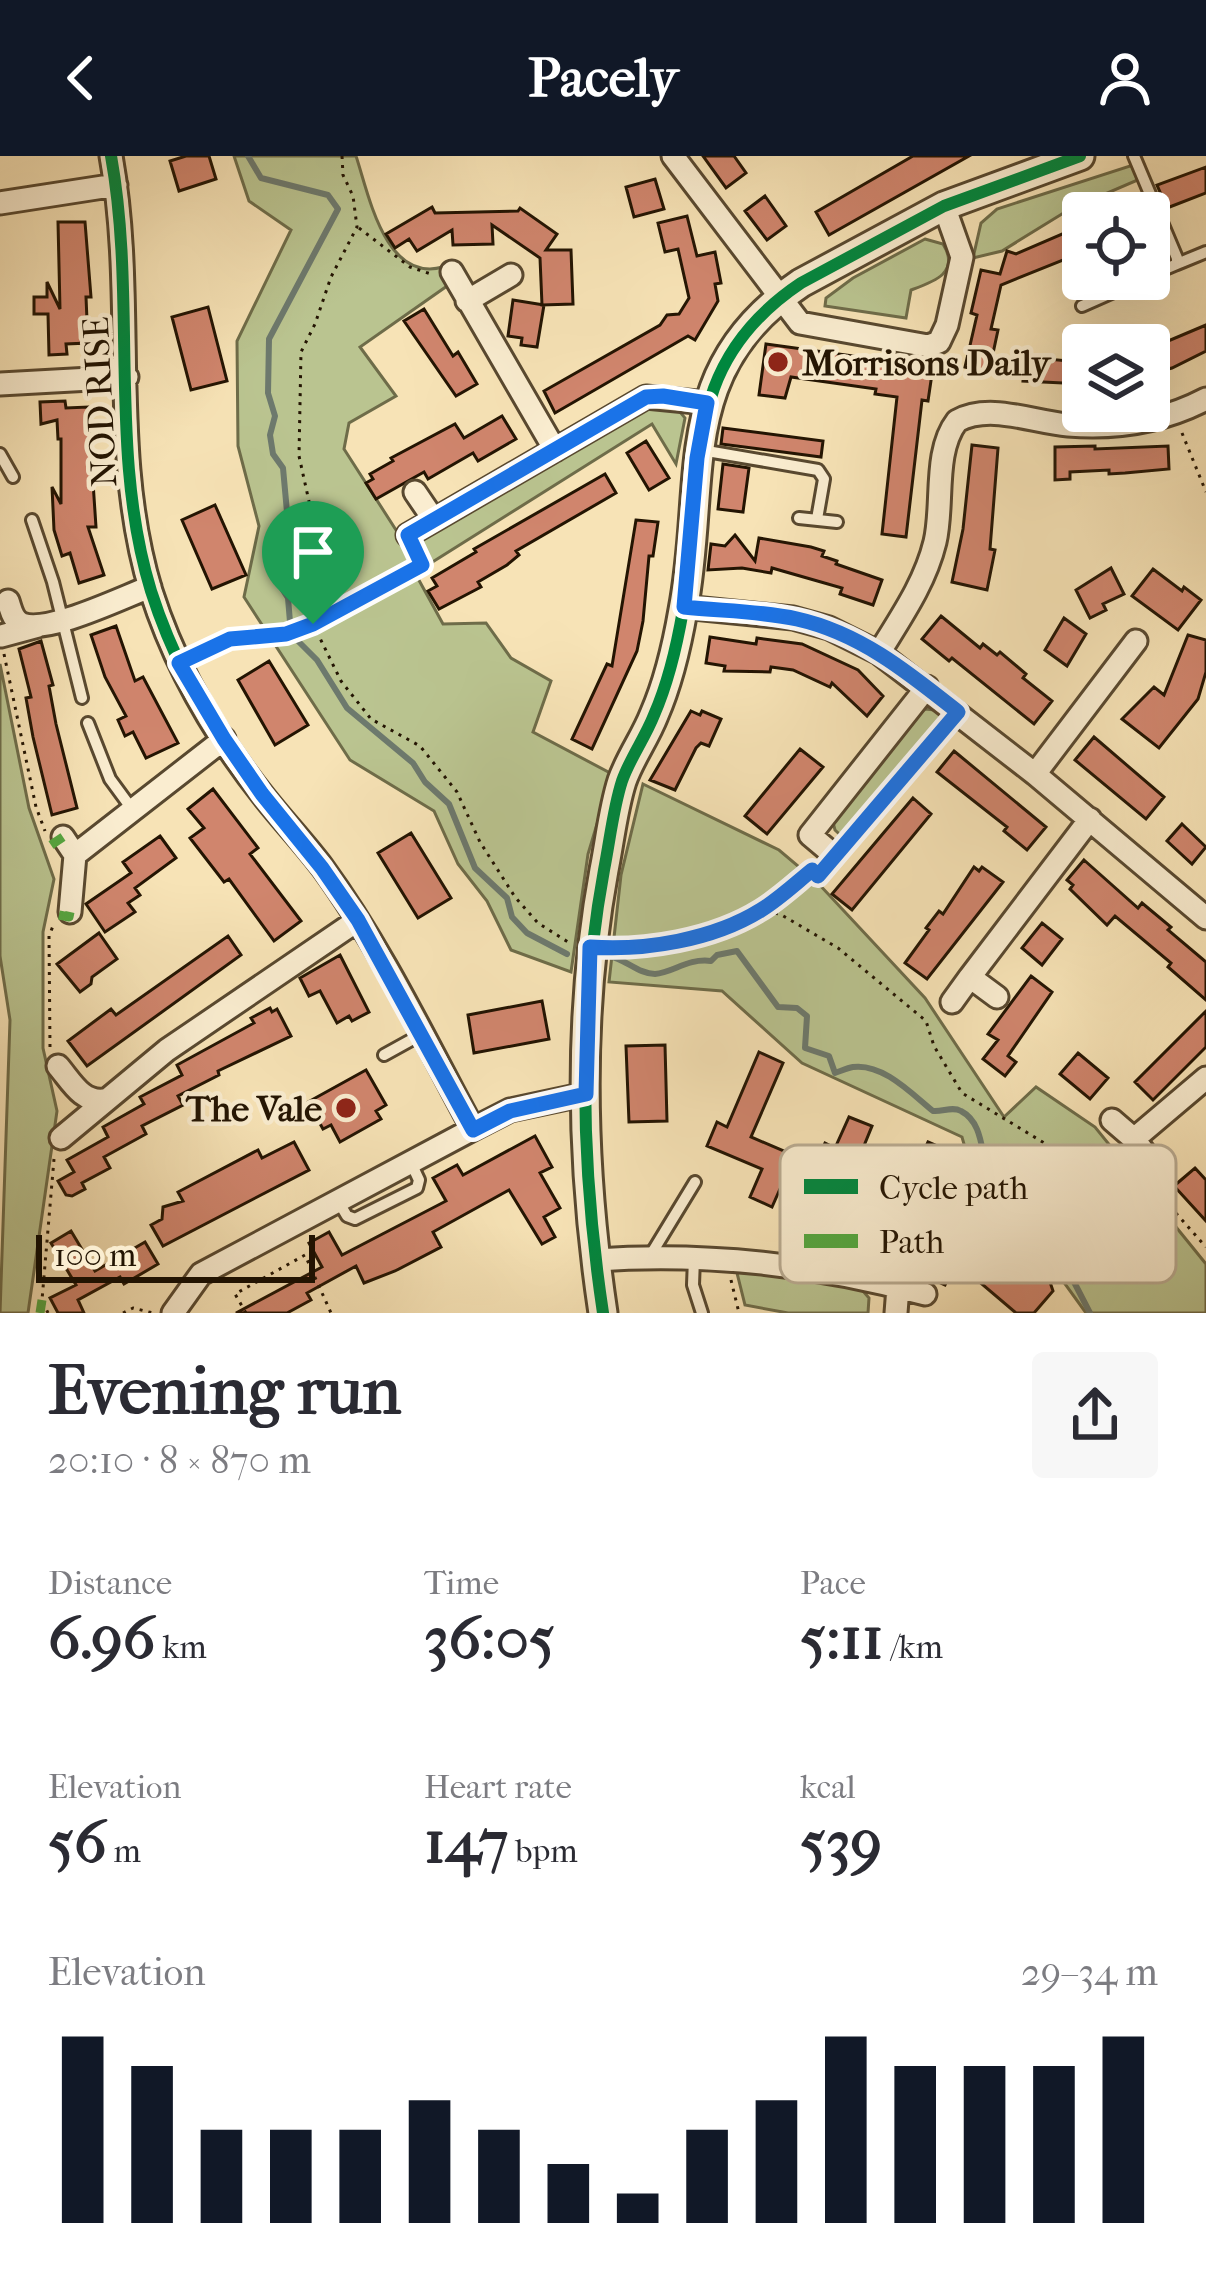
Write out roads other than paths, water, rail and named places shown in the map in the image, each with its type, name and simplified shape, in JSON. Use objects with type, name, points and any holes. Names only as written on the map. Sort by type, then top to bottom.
[{"type":"street","name":"NOD RISE","points":[[111,156],[130,478],[150,587],[179,663],[224,739],[358,920],[473,1130]]},
{"type":"street","points":[[673,156],[800,323],[928,346],[939,342],[962,257],[944,206]]},
{"type":"street","points":[[604,1313],[584,1129],[590,947],[622,779],[654,716],[684,607],[698,450],[707,403],[747,331],[778,298],[944,206],[1080,156]]},
{"type":"street","points":[[0,203],[116,184]]},
{"type":"street","points":[[452,272],[555,451]]},
{"type":"street","points":[[466,301],[511,275]]},
{"type":"street","points":[[0,384],[127,377]]},
{"type":"street","points":[[408,535],[646,397],[707,403]]},
{"type":"street","points":[[879,653],[924,579],[937,538],[946,442],[957,421],[986,412],[1068,425],[1103,425],[1157,419],[1206,399]]},
{"type":"street","points":[[415,492],[434,520]]},
{"type":"street","points":[[1,636],[150,587]]},
{"type":"street","points":[[8,601],[21,624],[53,622]]},
{"type":"street","points":[[684,607],[793,618],[829,628],[879,653],[1036,774],[1206,918]]},
{"type":"street","points":[[1036,774],[1136,640]]},
{"type":"street","points":[[831,854],[810,836],[927,687]]},
{"type":"street","points":[[64,914],[63,845],[132,809],[224,739]]},
{"type":"street","points":[[952,1002],[1090,819]]},
{"type":"street","points":[[62,1138],[167,1050],[358,920]]},
{"type":"street","points":[[970,977],[998,998]]},
{"type":"street","points":[[58,1066],[83,1096],[93,1102],[104,1100]]},
{"type":"street","points":[[1134,1139],[1206,1078]]},
{"type":"street","points":[[173,1313],[201,1274],[411,1162],[525,1106],[586,1094]]},
{"type":"street","points":[[1112,1120],[1137,1145]]},
{"type":"street","points":[[596,1260],[650,1256],[780,1267]]},
{"type":"street","points":[[884,1283],[925,1294]]},
{"type":"street","points":[[896,1313],[898,1287]]},
{"type":"lane","points":[[1134,156],[1177,264]]},
{"type":"lane","points":[[1170,267],[1206,252]]},
{"type":"lane","points":[[1082,306],[1096,300]]},
{"type":"lane","points":[[698,450],[818,470],[824,479],[817,519]]},
{"type":"lane","points":[[0,454],[13,477]]},
{"type":"lane","points":[[799,518],[837,522]]},
{"type":"lane","points":[[32,520],[53,622],[82,698]]},
{"type":"lane","points":[[88,723],[110,779],[132,809]]},
{"type":"lane","points":[[384,1055],[422,1034]]},
{"type":"lane","points":[[650,1256],[695,1182]]},
{"type":"lane","points":[[694,1258],[693,1285],[702,1313]]},
{"type":"waterway","points":[[248,156],[261,178],[328,195],[338,209],[269,339],[268,393],[275,416],[270,435],[273,454],[283,468],[287,512],[295,529],[279,584],[288,598],[290,622],[347,708],[413,763],[449,804],[475,868],[507,898],[512,917],[527,933],[567,954]]},
{"type":"waterway","points":[[609,956],[655,974],[737,951],[778,1007],[797,1008],[807,1016],[805,1048],[829,1056],[835,1073],[853,1067],[875,1070],[933,1111],[961,1111],[972,1121],[982,1145]]},
{"type":"waterway","points":[[1075,1283],[1090,1313]]},
{"type":"place","name":"Morrisons Daily","points":[[778,362]]},
{"type":"place","name":"The Vale","points":[[346,1108]]}]
